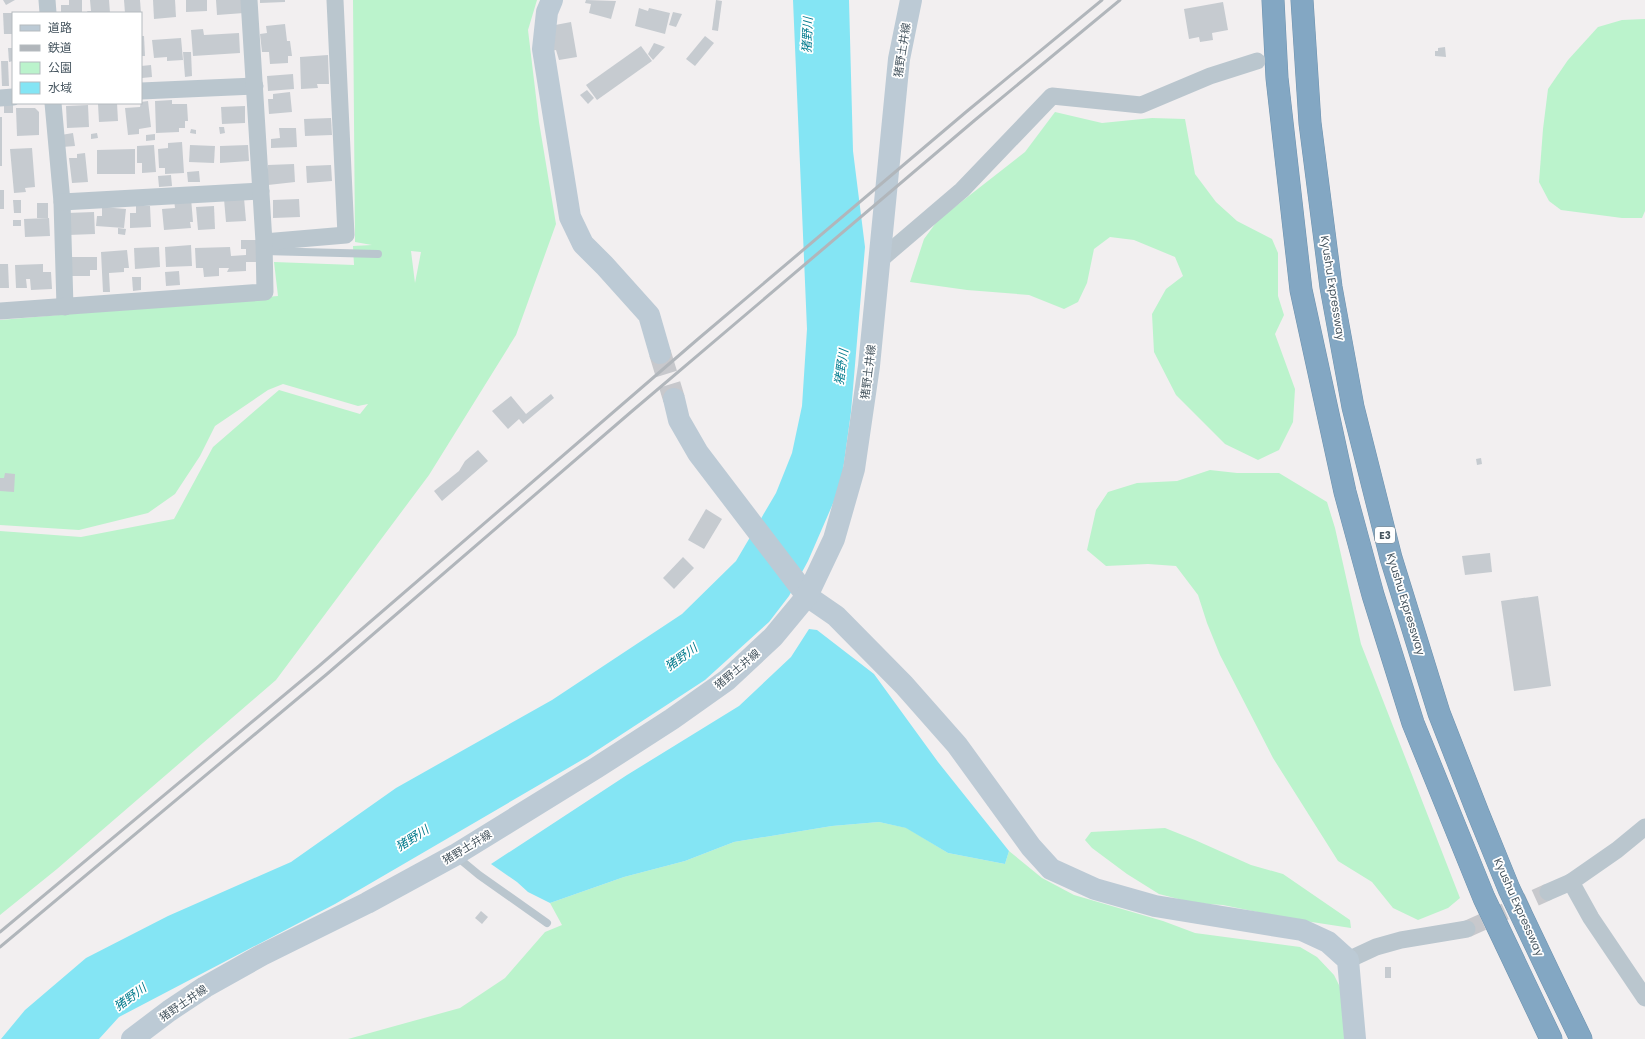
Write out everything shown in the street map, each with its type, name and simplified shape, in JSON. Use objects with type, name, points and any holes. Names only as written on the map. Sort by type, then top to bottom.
[{"type":"highway","name":"E3","points":[[1273,0],[1277,78],[1301,290],[1345,492],[1373,595],[1413,723],[1484,898],[1551,1039]]},
{"type":"highway","name":"Kyushu Expressway","points":[[1302,0],[1310,123],[1331,287],[1353,407],[1391,558],[1439,713],[1478,813],[1509,889],[1581,1039]]},
{"type":"main road","points":[[552,0],[547,12],[543,49],[570,217],[583,244],[649,315],[660,353]]},
{"type":"main road","name":"猪野土井線","points":[[132,1039],[169,1011],[205,987],[262,955],[367,903],[456,855],[596,768],[672,719],[727,680],[773,637],[801,587],[834,539],[854,469],[869,366],[899,59],[911,0]]},
{"type":"main road","points":[[674,399],[679,420],[698,453],[801,587],[836,616],[904,685],[957,745],[1030,847],[1051,869],[1095,889],[1155,906],[1302,930],[1328,942],[1348,960],[1355,1039]]},
{"type":"street","points":[[48,0],[48,12]]},
{"type":"street","points":[[0,311],[266,292],[249,0]]},
{"type":"street","points":[[264,247],[346,235],[335,0]]},
{"type":"street","points":[[880,260],[962,190],[1052,96],[1141,104],[1210,76],[1257,61]]},
{"type":"street","points":[[142,91],[255,86]]},
{"type":"street","points":[[0,98],[12,97]]},
{"type":"street","points":[[53,104],[62,202],[65,307]]},
{"type":"street","points":[[62,202],[261,191]]},
{"type":"street","points":[[1548,892],[1571,882],[1617,850],[1645,827]]},
{"type":"street","points":[[1571,882],[1591,918],[1645,998]]},
{"type":"street","points":[[1348,960],[1376,947],[1401,940],[1466,930]]},
{"type":"lane","points":[[264,247],[378,254]]},
{"type":"lane","points":[[456,855],[479,875],[547,923]]},
{"type":"green space","points":[[353,0],[537,0],[528,30],[539,122],[556,224],[516,335],[429,475],[276,680],[57,869],[0,915],[0,531],[81,537],[174,519],[213,447],[279,390],[360,414],[368,404],[358,406],[283,384],[268,390],[215,426],[200,456],[175,494],[148,513],[79,530],[0,525],[0,320],[278,296],[274,262],[354,265],[353,246],[372,245],[355,242]],"holes":[[[411,251],[421,252],[415,283]]]},
{"type":"green space","points":[[1645,19],[1645,211],[1642,218],[1622,218],[1561,210],[1549,201],[1539,182],[1548,89],[1568,60],[1598,27],[1622,20]]},
{"type":"green space","points":[[1055,112],[1102,123],[1152,118],[1185,119],[1195,174],[1216,202],[1237,221],[1272,239],[1278,253],[1278,296],[1284,315],[1275,334],[1295,389],[1293,422],[1279,450],[1258,460],[1225,444],[1176,395],[1154,352],[1152,314],[1166,289],[1183,276],[1175,257],[1134,240],[1110,237],[1094,249],[1087,283],[1078,302],[1064,309],[1029,295],[967,290],[910,282],[924,239],[938,220],[1025,152]]},
{"type":"green space","points":[[1210,470],[1237,473],[1279,473],[1327,502],[1335,528],[1361,644],[1460,898],[1448,908],[1418,920],[1393,908],[1372,882],[1338,861],[1273,758],[1220,655],[1198,595],[1176,566],[1148,564],[1106,566],[1087,550],[1096,510],[1108,492],[1137,483],[1177,481]]},
{"type":"green space","points":[[879,822],[907,828],[948,853],[1005,864],[1009,851],[1042,878],[1074,895],[1163,921],[1195,933],[1300,947],[1317,957],[1334,975],[1343,993],[1344,1039],[348,1039],[460,1008],[505,978],[545,932],[562,925],[550,903],[624,877],[685,861],[734,842],[832,826]]},
{"type":"green space","points":[[1165,828],[1251,865],[1283,874],[1350,920],[1351,928],[1292,919],[1223,905],[1194,903],[1159,894],[1127,874],[1092,848],[1085,840],[1091,832]]},
{"type":"water","name":"猪野川","points":[[793,0],[849,0],[853,151],[865,247],[851,412],[841,485],[808,561],[789,596],[769,622],[705,680],[587,757],[335,904],[119,1017],[99,1039],[1,1039],[25,1010],[86,958],[168,916],[291,862],[396,788],[552,700],[682,614],[736,561],[776,493],[792,453],[802,406],[807,329]]},
{"type":"water","points":[[809,629],[817,630],[874,674],[938,762],[1009,851],[1005,864],[948,853],[906,828],[879,822],[832,826],[734,842],[685,861],[624,877],[550,903],[528,892],[517,882],[491,864],[627,775],[739,706],[791,657]]},
{"type":"building","points":[[3,0],[15,0],[6,5]]},
{"type":"building","points":[[69,0],[82,0],[82,12],[61,12],[61,5],[69,5]]},
{"type":"building","points":[[90,0],[109,0],[110,12],[87,11],[91,11]]},
{"type":"building","points":[[124,0],[140,0],[141,12],[125,12]]},
{"type":"building","points":[[153,0],[175,0],[176,17],[154,19]]},
{"type":"building","points":[[186,0],[207,0],[207,11],[186,12]]},
{"type":"building","points":[[216,0],[243,0],[244,13],[217,15]]},
{"type":"building","points":[[260,0],[285,0],[285,2],[260,3]]},
{"type":"building","points":[[586,0],[616,1],[611,19],[589,13],[591,4],[585,3]]},
{"type":"building","points":[[716,0],[722,1],[718,31],[712,30]]},
{"type":"building","points":[[1223,2],[1228,30],[1212,33],[1213,40],[1200,42],[1199,37],[1189,39],[1184,9]]},
{"type":"building","points":[[639,8],[648,11],[649,8],[670,13],[665,34],[635,26]]},
{"type":"building","points":[[673,12],[682,14],[676,27],[669,25]]},
{"type":"building","points":[[3,13],[12,13],[12,34],[4,34]]},
{"type":"building","points":[[571,22],[577,57],[559,60],[556,50],[551,51],[550,26]]},
{"type":"building","points":[[285,24],[287,41],[290,41],[292,56],[288,56],[288,63],[270,64],[269,52],[262,52],[260,34],[267,33],[266,26]]},
{"type":"building","points":[[203,29],[204,35],[239,33],[240,53],[193,56],[191,30]]},
{"type":"building","points":[[142,36],[144,36],[145,56],[142,56]]},
{"type":"building","points":[[705,36],[714,43],[695,66],[686,59]]},
{"type":"building","points":[[181,38],[183,60],[167,61],[167,57],[154,58],[152,40]]},
{"type":"building","points":[[654,43],[665,47],[653,60],[648,54]]},
{"type":"building","points":[[641,46],[652,61],[597,100],[586,85]]},
{"type":"building","points":[[1445,47],[1446,57],[1435,56],[1435,51],[1438,51],[1438,48]]},
{"type":"building","points":[[8,48],[12,48],[12,61],[9,62]]},
{"type":"building","points":[[183,52],[191,52],[192,76],[185,77]]},
{"type":"building","points":[[328,55],[329,84],[317,84],[318,88],[301,89],[300,57]]},
{"type":"building","points":[[1,61],[8,61],[9,86],[2,86]]},
{"type":"building","points":[[151,65],[152,77],[142,78],[142,66]]},
{"type":"building","points":[[293,74],[294,89],[268,91],[267,76]]},
{"type":"building","points":[[587,90],[594,98],[588,104],[580,95]]},
{"type":"building","points":[[290,92],[292,112],[269,114],[268,99],[273,99],[273,94]]},
{"type":"building","points":[[172,100],[172,104],[187,104],[188,121],[185,121],[185,128],[179,128],[179,132],[156,133],[155,101]]},
{"type":"building","points":[[148,101],[151,127],[139,129],[139,134],[128,135],[125,108],[140,107],[142,102]]},
{"type":"building","points":[[98,104],[117,104],[118,121],[99,122]]},
{"type":"building","points":[[4,105],[13,105],[13,113],[4,113]]},
{"type":"building","points":[[88,105],[89,127],[67,128],[66,106]]},
{"type":"building","points":[[245,106],[245,123],[222,124],[221,107]]},
{"type":"building","points":[[16,108],[35,108],[39,112],[39,135],[17,136]]},
{"type":"building","points":[[0,117],[2,117],[2,166],[0,166]]},
{"type":"building","points":[[331,118],[332,135],[305,136],[304,119]]},
{"type":"building","points":[[219,127],[224,127],[225,133],[220,134]]},
{"type":"building","points":[[279,128],[296,128],[297,147],[271,148],[271,139],[280,138]]},
{"type":"building","points":[[191,129],[196,130],[196,134],[190,133]]},
{"type":"building","points":[[73,133],[75,146],[62,147],[61,135]]},
{"type":"building","points":[[97,133],[98,138],[91,139],[91,134]]},
{"type":"building","points":[[155,134],[155,140],[146,141],[146,135]]},
{"type":"building","points":[[182,142],[184,173],[165,174],[165,168],[159,168],[158,149],[168,148],[168,143]]},
{"type":"building","points":[[154,145],[156,172],[142,173],[142,163],[137,163],[137,146]]},
{"type":"building","points":[[190,145],[215,146],[214,163],[189,162]]},
{"type":"building","points":[[248,145],[249,161],[220,163],[220,146]]},
{"type":"building","points":[[32,148],[35,187],[25,188],[26,192],[14,193],[10,149]]},
{"type":"building","points":[[135,149],[135,174],[97,174],[97,150]]},
{"type":"building","points":[[85,153],[88,182],[72,183],[69,158],[77,158],[77,154]]},
{"type":"building","points":[[294,164],[295,182],[268,185],[268,165]]},
{"type":"building","points":[[331,165],[332,181],[307,183],[306,166]]},
{"type":"building","points":[[199,171],[200,182],[188,182],[187,172]]},
{"type":"building","points":[[171,175],[172,186],[159,187],[158,176]]},
{"type":"building","points":[[0,190],[4,190],[4,209],[0,209]]},
{"type":"building","points":[[191,198],[193,222],[190,222],[191,228],[164,230],[162,209],[175,208],[174,199]]},
{"type":"building","points":[[244,198],[246,221],[226,222],[224,199]]},
{"type":"building","points":[[299,199],[300,217],[273,218],[273,200]]},
{"type":"building","points":[[13,200],[21,200],[21,213],[14,213]]},
{"type":"building","points":[[37,203],[48,203],[48,218],[37,218]]},
{"type":"building","points":[[136,206],[150,206],[151,227],[130,228],[130,213],[136,213]]},
{"type":"building","points":[[214,206],[215,229],[198,230],[196,207]]},
{"type":"building","points":[[102,207],[126,209],[124,228],[96,226],[97,216],[102,216]]},
{"type":"building","points":[[94,212],[95,234],[68,235],[67,213]]},
{"type":"building","points":[[49,218],[50,236],[25,237],[24,219]]},
{"type":"building","points":[[13,220],[21,220],[21,226],[13,226]]},
{"type":"building","points":[[118,228],[126,229],[125,235],[118,234]]},
{"type":"building","points":[[241,240],[256,240],[261,262],[246,262],[246,271],[227,272],[229,268],[219,268],[219,276],[204,277],[203,268],[196,268],[195,248],[230,247],[231,256],[246,255],[246,249],[241,249]]},
{"type":"building","points":[[191,245],[192,266],[166,267],[165,247]]},
{"type":"building","points":[[159,247],[160,267],[135,269],[134,248]]},
{"type":"building","points":[[127,250],[129,268],[124,268],[124,272],[109,273],[110,292],[103,292],[101,252]]},
{"type":"building","points":[[71,257],[97,257],[97,270],[90,270],[90,276],[71,276]]},
{"type":"building","points":[[0,264],[8,264],[9,288],[0,288]]},
{"type":"building","points":[[43,264],[43,272],[51,272],[52,289],[31,290],[30,279],[26,279],[27,288],[16,288],[15,265]]},
{"type":"building","points":[[179,271],[180,285],[166,286],[165,272]]},
{"type":"building","points":[[132,277],[141,277],[141,290],[133,291]]},
{"type":"building","points":[[551,394],[554,398],[523,424],[519,419],[508,429],[492,411],[511,396],[526,414]]},
{"type":"building","points":[[478,450],[488,461],[442,501],[434,491],[459,471],[465,461]]},
{"type":"building","points":[[1481,458],[1482,464],[1477,465],[1476,459]]},
{"type":"building","points":[[5,473],[15,474],[14,492],[0,491],[0,478],[4,478]]},
{"type":"building","points":[[706,509],[722,519],[704,549],[688,540]]},
{"type":"building","points":[[1490,553],[1492,572],[1465,575],[1462,556]]},
{"type":"building","points":[[683,557],[694,568],[674,589],[663,578]]},
{"type":"building","points":[[1538,596],[1551,686],[1514,691],[1501,601]]},
{"type":"building","points":[[481,911],[488,917],[482,924],[475,918]]},
{"type":"building","points":[[1385,967],[1391,967],[1391,978],[1385,978]]},
{"type":"tunnel","points":[[660,353],[674,399]]},
{"type":"tunnel","points":[[1467,929],[1548,892]]},
{"type":"railway","points":[[0,932],[319,666],[698,339],[966,112],[1102,0]]},
{"type":"railway","points":[[0,947],[327,674],[631,412],[975,120],[1120,0]]}]
